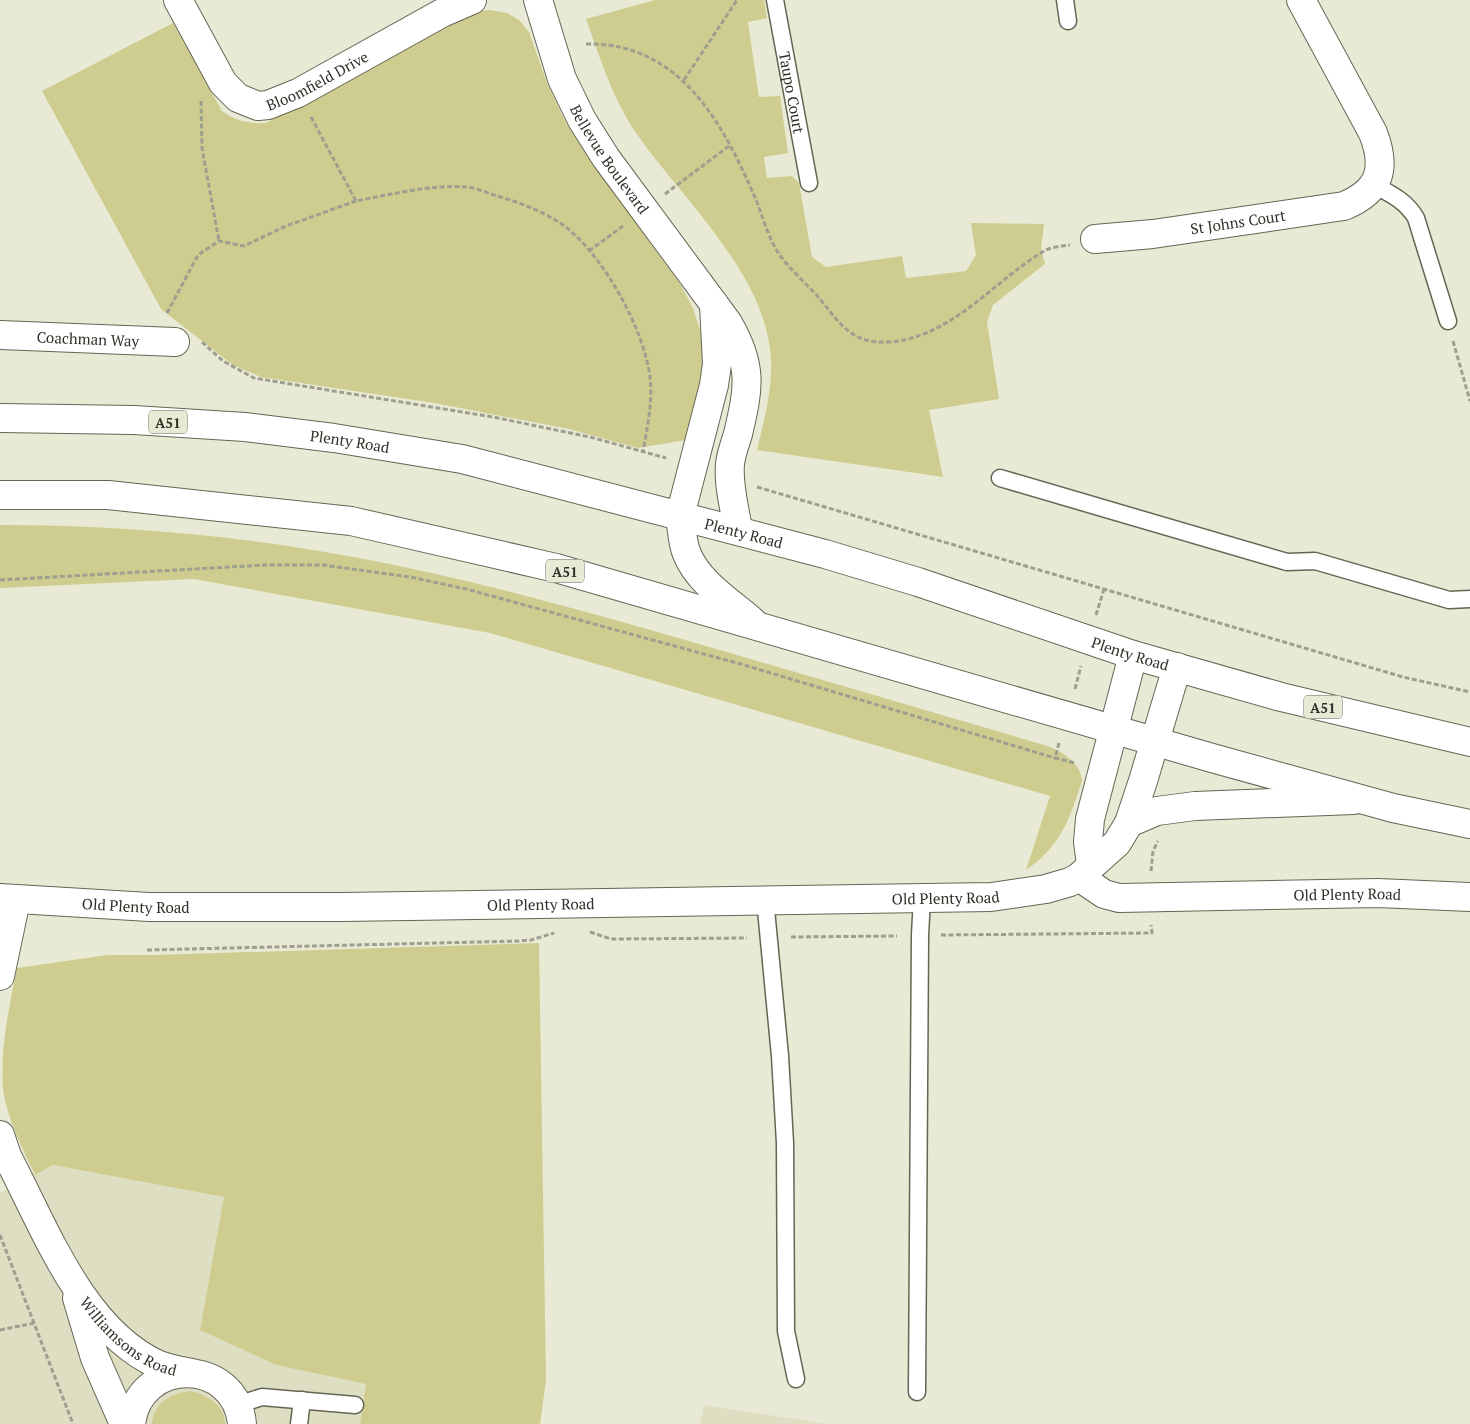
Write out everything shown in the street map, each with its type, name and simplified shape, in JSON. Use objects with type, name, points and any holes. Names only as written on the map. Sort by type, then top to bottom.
[{"type":"main road","name":"Bloomfield Drive","points":[[178,0],[223,83],[230,92],[248,104],[258,106],[268,105],[298,92],[450,9],[472,0]]},
{"type":"main road","name":"Bellevue Boulevard","points":[[538,0],[562,79],[582,120],[606,158],[713,302],[739,341],[746,362],[748,378],[746,396],[730,464],[738,530]]},
{"type":"main road","points":[[1301,0],[1373,133],[1380,151],[1381,167],[1374,185]]},
{"type":"main road","name":"St Johns Court","points":[[1095,239],[1153,234],[1344,206],[1362,198],[1374,185]]},
{"type":"main road","points":[[713,302],[717,364],[714,385],[680,516],[685,550],[695,569],[756,625]]},
{"type":"main road","name":"Coachman Way","points":[[0,335],[141,342],[185,339]]},
{"type":"main road","name":"Plenty Road","points":[[0,418],[144,420],[245,427],[334,438],[462,459],[738,530],[918,582],[1133,655],[1281,697],[1470,742]]},
{"type":"main road","name":"A51","points":[[0,495],[108,495],[350,521],[556,568],[1155,742],[1364,799],[1470,824]]},
{"type":"main road","points":[[1085,871],[1088,827],[1115,730],[1133,655]]},
{"type":"main road","name":"Old Plenty Road","points":[[8,899],[149,907],[265,907],[1010,896],[1055,887],[1085,871],[1117,843],[1129,823],[1177,667]]},
{"type":"main road","points":[[1129,823],[1157,811],[1195,806],[1364,799]]},
{"type":"main road","name":"Old Plenty Road","points":[[1085,871],[1104,894],[1119,898],[1378,893],[1470,897]]},
{"type":"main road","points":[[0,976],[8,899]]},
{"type":"main road","name":"Williamsons Road","points":[[0,1135],[7,1156],[74,1284],[100,1318],[136,1351],[167,1368],[204,1376],[221,1385],[239,1415]]},
{"type":"main road","name":"Williamsons Road","points":[[74,1284],[95,1358],[124,1424]]},
{"type":"main road","name":"Williamsons Road","points":[[131,1424],[135,1406],[142,1394],[152,1384],[171,1375],[192,1373]]},
{"type":"lane","name":"Taupo Court","points":[[775,0],[809,183]]},
{"type":"lane","points":[[1064,0],[1068,21]]},
{"type":"lane","points":[[1374,185],[1395,196],[1410,207],[1416,218],[1448,321]]},
{"type":"lane","points":[[1000,478],[1287,562],[1315,561],[1449,600],[1470,599]]},
{"type":"lane","points":[[917,1392],[920,936],[922,898]]},
{"type":"lane","points":[[765,899],[780,1056],[784,1143],[786,1331],[796,1379]]},
{"type":"lane","points":[[239,1415],[262,1397],[355,1405]]},
{"type":"lane","points":[[299,1424],[302,1400]]},
{"type":"path","points":[[684,80],[737,0]]},
{"type":"path","points":[[586,44],[604,43],[643,54],[662,64],[684,80],[708,107],[744,174],[778,251],[843,328],[857,338],[875,342],[891,342],[932,329],[957,317],[1046,250],[1095,239]]},
{"type":"path","points":[[298,92],[356,201]]},
{"type":"path","points":[[201,96],[202,148],[219,241]]},
{"type":"path","points":[[141,342],[171,312],[184,278],[198,256],[219,241],[244,246],[286,226],[356,201],[413,190],[465,186],[540,212],[577,236],[623,302],[632,317],[645,350],[650,378],[650,407],[643,452],[590,437],[493,418],[254,378],[185,339]]},
{"type":"path","points":[[1448,321],[1470,401]]},
{"type":"path","points":[[731,479],[1403,677],[1470,692]]},
{"type":"path","points":[[0,580],[265,565],[324,565],[410,578],[466,589],[744,665],[1055,758]]},
{"type":"path","points":[[580,930],[610,939],[1152,933]]},
{"type":"path","points":[[147,950],[531,940],[559,932]]},
{"type":"path","points":[[0,1235],[73,1424]]},
{"type":"path","points":[[0,1330],[34,1323]]},
{"type":"shaded area","points":[[655,0],[764,0],[767,18],[748,22],[759,97],[780,96],[788,153],[764,157],[767,178],[792,176],[799,183],[812,257],[826,267],[902,256],[906,278],[966,271],[976,255],[971,223],[1044,224],[1041,249],[1045,264],[993,305],[987,322],[999,399],[929,410],[943,477],[757,450],[768,402],[771,372],[768,338],[758,305],[741,273],[721,242],[632,127],[612,88],[586,19]]},
{"type":"shaded area","points":[[490,10],[507,13],[519,20],[529,32],[547,83],[565,121],[587,156],[680,284],[693,308],[702,337],[705,369],[686,440],[638,448],[569,429],[434,403],[261,377],[233,365],[161,309],[42,91],[173,23],[222,111],[243,121],[266,123],[462,18],[477,11]]},
{"type":"shaded area","points":[[0,525],[118,528],[235,539],[364,559],[465,581],[663,634],[1051,747],[1071,760],[1079,770],[1082,781],[1068,820],[1056,842],[1038,861],[1026,870],[1050,796],[490,633],[194,579],[0,588]]},
{"type":"shaded area","points":[[539,943],[546,1380],[540,1424],[360,1424],[366,1384],[276,1365],[200,1330],[224,1197],[53,1165],[35,1175],[8,1111],[3,1089],[3,1058],[6,1028],[17,968],[107,955]]},
{"type":"shaded area","points":[[53,1165],[225,1197],[200,1330],[276,1365],[366,1384],[360,1424],[0,1424],[0,1193]]},
{"type":"shaded area","points":[[190,1391],[208,1398],[218,1406],[222,1411],[225,1424],[152,1424],[156,1410],[165,1400],[177,1394]]},
{"type":"shaded area","points":[[704,1405],[827,1424],[700,1424]]}]
